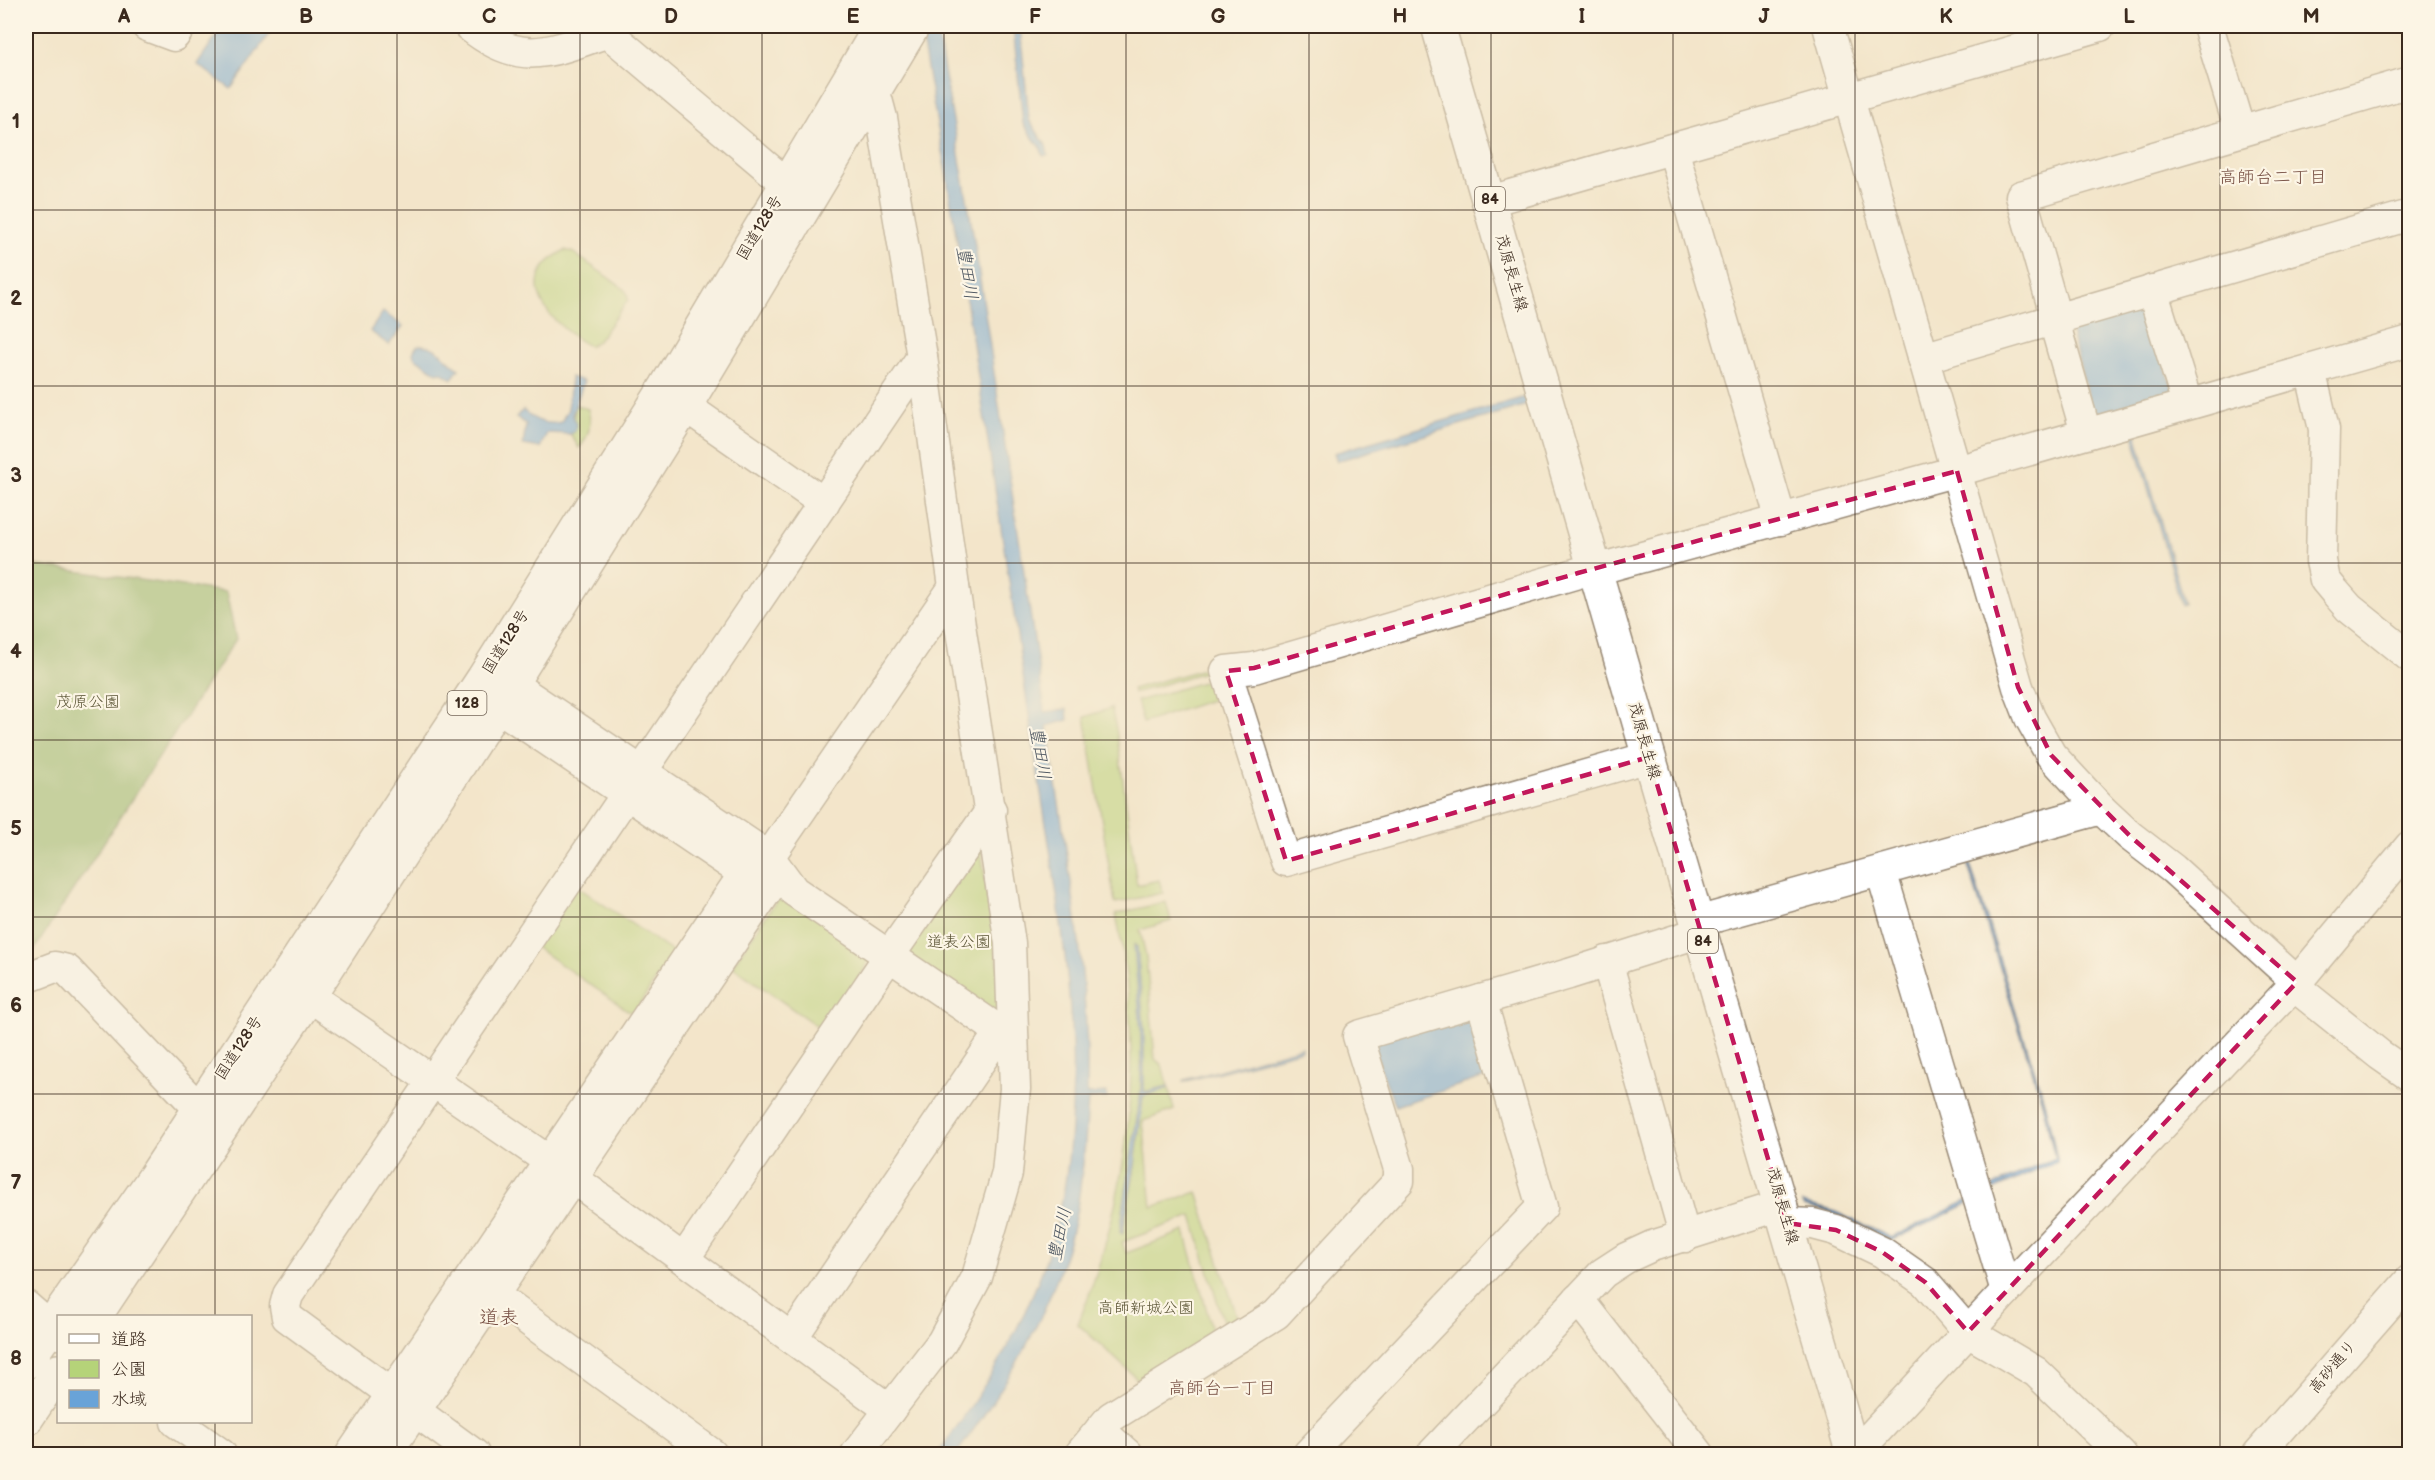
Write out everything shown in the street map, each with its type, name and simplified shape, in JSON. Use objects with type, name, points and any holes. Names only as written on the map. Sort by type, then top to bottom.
[{"type":"main road","name":"国道128号","points":[[873,73],[880,26]]},
{"type":"main road","name":"国道128号","points":[[26,1362],[44,1322],[154,1178],[211,1116],[309,996],[497,690],[666,387],[798,191],[873,73],[913,26]]},
{"type":"main road","name":"茂原長生線","points":[[1438,26],[1491,201],[1648,757],[1785,1214],[1854,1455]]},
{"type":"main road","name":"国道128号","points":[[96,1315],[211,1116],[685,406],[798,191]]},
{"type":"main road","points":[[26,1419],[57,1372]]},
{"type":"street","points":[[147,26],[174,36],[181,26]]},
{"type":"street","points":[[469,26],[486,40],[515,53],[554,50],[604,29],[798,191]]},
{"type":"street","points":[[1828,26],[2015,678],[2030,717],[2051,755],[2101,809],[2130,836],[2173,869],[2297,982],[2304,994],[2409,1076]]},
{"type":"street","points":[[1491,201],[2100,26]]},
{"type":"street","points":[[2208,26],[2240,131]]},
{"type":"street","points":[[856,1455],[942,1342],[977,1277],[1007,1173],[1015,1089],[1006,1036],[1010,943],[991,810],[954,587],[922,357],[873,73]]},
{"type":"street","points":[[2086,434],[2021,196],[2409,82]]},
{"type":"street","points":[[1673,149],[1781,520]]},
{"type":"street","points":[[1923,358],[2409,215]]},
{"type":"street","points":[[2152,290],[2187,403]]},
{"type":"street","points":[[1648,757],[1286,861],[1226,671],[1254,668],[1578,573],[1957,471],[2409,341]]},
{"type":"street","points":[[474,1455],[287,1317],[285,1306],[288,1295],[922,357]]},
{"type":"street","points":[[2310,370],[2324,429],[2321,561],[2325,580],[2349,608],[2409,657]]},
{"type":"street","points":[[685,406],[824,503]]},
{"type":"street","points":[[386,1455],[403,1403],[560,1169],[769,885],[769,857],[954,587]]},
{"type":"street","points":[[497,690],[643,771],[769,857]]},
{"type":"street","points":[[497,690],[626,796],[889,956],[1006,1036]]},
{"type":"street","points":[[1080,1455],[1111,1417],[1276,1314],[1399,1181],[1399,1169],[1358,1036],[1607,961],[1699,927],[1881,871],[2101,809]]},
{"type":"street","points":[[684,1259],[991,810]]},
{"type":"street","points":[[1854,1455],[2297,982],[2409,846]]},
{"type":"street","points":[[1881,871],[2006,1291]]},
{"type":"street","points":[[1607,961],[1685,1237]]},
{"type":"street","points":[[26,978],[55,967],[67,970],[211,1116]]},
{"type":"street","points":[[309,996],[560,1169],[890,1410]]},
{"type":"street","points":[[1308,1455],[1542,1207],[1481,1000]]},
{"type":"street","points":[[792,1338],[1006,1036]]},
{"type":"street","points":[[351,1455],[403,1403],[495,1296],[560,1169]]},
{"type":"street","points":[[1432,1455],[1578,1299],[1603,1274],[1626,1258],[1652,1246],[1785,1214],[1836,1230],[1882,1252],[1925,1282],[1968,1332],[2036,1372],[2121,1455]]},
{"type":"street","name":"高砂通り","points":[[2258,1455],[2409,1280]]},
{"type":"street","points":[[495,1296],[712,1455]]},
{"type":"street","points":[[1578,1299],[1699,1455]]},
{"type":"street","points":[[177,1423],[221,1455]]},
{"type":"street","points":[[1100,1430],[1127,1455]]},
{"type":"highlighted area","points":[[1957,471],[2018,687],[2051,755],[2130,836],[2297,982],[1968,1332],[1925,1282],[1882,1252],[1836,1230],[1787,1223],[1649,757],[1286,861],[1226,671],[1254,668],[1578,573]]},
{"type":"green space","points":[[565,250],[572,252],[627,293],[628,300],[598,341],[590,346],[578,340],[556,321],[541,300],[538,290],[543,269],[551,259]]},
{"type":"green space","points":[[576,405],[588,409],[590,420],[589,430],[579,448],[570,433]]},
{"type":"green space","name":"茂原公園","points":[[26,564],[226,592],[236,639],[34,950],[26,958]]},
{"type":"green space","points":[[1221,664],[1221,667],[1134,693],[1132,689]]},
{"type":"green space","points":[[1213,679],[1218,682],[1223,696],[1143,723],[1137,701]]},
{"type":"green space","points":[[1111,708],[1116,728],[1137,885],[1159,880],[1163,893],[1115,903],[1085,717]]},
{"type":"green space","name":"道表公園","points":[[979,838],[1006,1016],[995,1020],[908,961],[904,945]]},
{"type":"green space","points":[[575,885],[674,953],[633,1014],[534,946]]},
{"type":"green space","points":[[792,898],[873,953],[828,1034],[732,966],[776,901]]},
{"type":"green space","name":"高師新城公園","points":[[1166,902],[1171,921],[1140,930],[1146,956],[1155,1059],[1162,1065],[1168,1086],[1144,1092],[1144,1031],[1135,945],[1141,1031],[1141,1091],[1120,1232],[1123,1233],[1135,1166],[1143,1096],[1169,1088],[1174,1110],[1143,1121],[1152,1207],[1197,1192],[1240,1326],[1227,1334],[1192,1216],[1122,1242],[1126,1253],[1185,1231],[1214,1337],[1143,1384],[1078,1324],[1111,1223],[1128,1122],[1131,1071],[1130,1019],[1125,967],[1116,914]]},
{"type":"water","points":[[223,26],[270,26],[273,28],[231,89],[197,64]]},
{"type":"water","name":"豊田川","points":[[920,26],[936,26],[972,226],[1045,712],[1067,709],[1068,720],[1047,726],[1075,910],[1085,1002],[1087,1094],[1107,1093],[1107,1098],[1088,1099],[1081,1185],[1076,1213],[1068,1246],[1044,1310],[1013,1370],[956,1454],[937,1454],[999,1362],[1016,1330],[1032,1296],[1056,1227],[1064,1190],[1071,1133],[1073,1076],[1066,962],[1058,905],[958,248]]},
{"type":"water","points":[[1013,26],[1020,26],[1029,120],[1046,145],[1048,155],[1043,156],[1041,149],[1023,124]]},
{"type":"water","points":[[2143,304],[2175,394],[2094,420],[2069,325]]},
{"type":"water","points":[[383,312],[403,326],[389,345],[370,331]]},
{"type":"water","points":[[421,345],[438,351],[459,369],[452,379],[441,372],[437,373],[414,357],[413,352],[417,346]]},
{"type":"water","points":[[571,377],[584,381],[572,415],[576,423],[575,431],[571,434],[547,433],[540,448],[523,445],[526,424],[516,417],[523,410],[540,421],[561,422],[568,409]]},
{"type":"water","points":[[1525,397],[1527,405],[1337,461],[1334,453]]},
{"type":"water","points":[[2135,430],[2184,604],[2181,605],[2132,431]]},
{"type":"water","points":[[1967,855],[2045,1105],[2057,1159],[2056,1162],[1993,1190],[1992,1187],[2055,1158],[2042,1102],[1965,856]]},
{"type":"water","points":[[1134,945],[1137,947],[1144,1031],[1144,1092],[1168,1086],[1169,1088],[1143,1096],[1135,1166],[1122,1234],[1120,1232],[1141,1091],[1141,1031]]},
{"type":"water","points":[[1470,1013],[1491,1075],[1395,1106],[1371,1042]]},
{"type":"water","points":[[1302,1047],[1302,1050],[1183,1082],[1184,1080]]},
{"type":"water","points":[[1968,1200],[1969,1203],[1891,1241],[1826,1211],[1803,1206],[1802,1203],[1833,1211],[1892,1238]]},
{"type":"district","name":"高師台二丁目","points":[[2273,177]]},
{"type":"district","name":"道表","points":[[499,1318]]},
{"type":"district","name":"高師台一丁目","points":[[1222,1388]]}]
